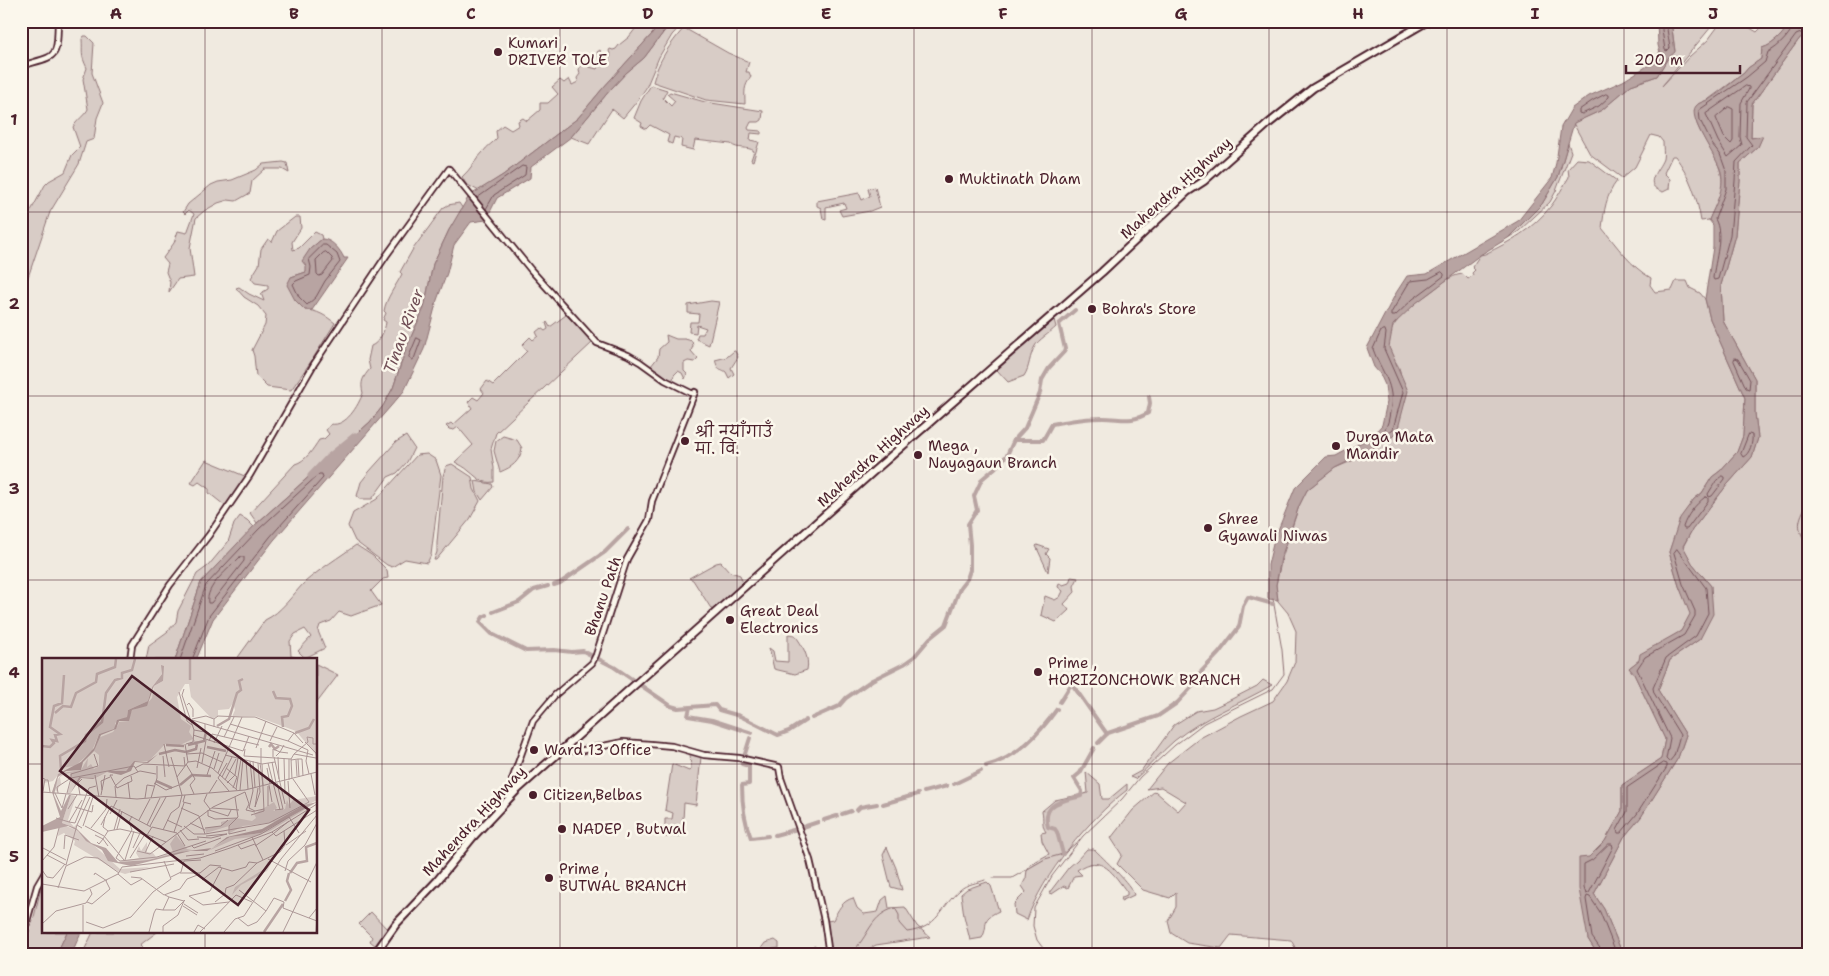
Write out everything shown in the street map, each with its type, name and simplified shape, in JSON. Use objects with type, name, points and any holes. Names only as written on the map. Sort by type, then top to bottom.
[{"type":"highway","name":"Mahendra Highway","points":[[374,955],[396,924],[437,881],[476,833],[516,791],[875,470],[1102,272],[1187,192],[1204,181],[1268,124],[1313,88],[1428,21]]},
{"type":"street","points":[[21,66],[52,57],[56,51],[58,21]]},
{"type":"street","name":"Bhanu Path","points":[[130,658],[132,645],[170,585],[209,535],[250,475],[314,364],[386,256],[449,169],[532,270],[597,343],[628,355],[665,380],[694,393],[652,501],[649,520],[627,559],[596,655],[592,663],[555,695],[533,722],[512,780],[516,791]]},
{"type":"street","points":[[562,750],[579,752],[623,742],[650,744],[672,746],[704,755],[739,758],[779,767],[781,778],[810,860],[824,920],[829,955]]},
{"type":"street","points":[[21,942],[37,886],[42,877]]},
{"type":"shaded area","points":[[648,21],[660,21],[653,33],[578,118],[479,191],[466,184],[462,177],[497,138],[496,131],[503,125],[511,130],[519,125],[518,121],[523,118],[527,121],[540,110],[540,103],[548,103],[558,94],[552,87],[560,80],[564,83],[569,79],[572,85],[578,82],[579,69],[582,65],[597,69],[600,60],[597,52],[600,50],[605,59],[609,59],[611,56],[610,49],[616,49],[639,24],[645,25]]},
{"type":"shaded area","points":[[672,21],[685,21],[672,35],[659,57],[646,88],[623,118],[612,109],[589,144],[571,137],[610,90],[644,58]]},
{"type":"shaded area","points":[[1671,21],[1716,21],[1662,86],[1708,40],[1722,21],[1738,21],[1757,32],[1768,21],[1791,21],[1779,38],[1762,48],[1761,59],[1709,99],[1698,104],[1697,124],[1717,162],[1722,178],[1721,191],[1709,220],[1701,221],[1692,187],[1685,171],[1675,156],[1672,156],[1664,173],[1670,179],[1669,189],[1663,192],[1653,185],[1653,177],[1663,159],[1663,142],[1659,137],[1651,135],[1635,167],[1622,178],[1590,154],[1573,123],[1602,110],[1631,85],[1657,76],[1668,58],[1675,51]]},
{"type":"shaded area","points":[[684,28],[728,53],[749,62],[746,72],[749,72],[751,77],[746,87],[745,104],[706,100],[653,82],[665,53]]},
{"type":"shaded area","points":[[1808,34],[1808,955],[1623,955],[1604,909],[1594,894],[1624,837],[1641,817],[1678,758],[1686,735],[1658,690],[1670,660],[1700,639],[1711,586],[1692,563],[1683,547],[1692,530],[1727,485],[1752,457],[1758,438],[1755,413],[1755,379],[1723,321],[1721,285],[1735,235],[1740,163],[1758,147],[1762,136],[1751,138],[1752,104],[1800,38]]},
{"type":"shaded area","points":[[84,36],[87,36],[94,43],[92,73],[103,103],[97,118],[94,139],[86,142],[79,164],[50,212],[21,298],[21,229],[45,185],[65,172],[72,155],[80,147],[73,127],[88,109],[83,79],[87,68],[82,54],[82,39]]},
{"type":"shaded area","points":[[651,85],[667,90],[663,98],[671,106],[675,101],[667,94],[670,92],[705,102],[763,111],[762,120],[751,122],[748,128],[749,130],[761,131],[761,134],[751,133],[750,140],[759,142],[753,161],[751,160],[754,151],[749,149],[736,147],[731,144],[695,140],[693,150],[681,147],[682,139],[674,137],[672,144],[667,142],[669,135],[650,125],[646,129],[641,126],[642,123],[634,118],[641,101]]},
{"type":"shaded area","points":[[1568,143],[1571,152],[1550,202],[1519,231],[1508,238],[1542,204],[1558,177]]},
{"type":"shaded area","points":[[1577,159],[1589,160],[1617,181],[1608,198],[1602,228],[1631,262],[1651,278],[1650,285],[1655,292],[1672,290],[1676,281],[1687,281],[1690,288],[1700,293],[1705,299],[1710,319],[1745,398],[1743,436],[1737,452],[1712,477],[1702,493],[1694,499],[1681,518],[1669,552],[1679,586],[1691,614],[1681,631],[1629,668],[1634,674],[1665,739],[1661,759],[1622,785],[1622,811],[1605,841],[1589,857],[1588,939],[1598,955],[1299,955],[1291,940],[1231,935],[1221,948],[1187,943],[1171,933],[1168,921],[1176,907],[1176,892],[1170,898],[1143,890],[1117,864],[1122,855],[1111,838],[1133,810],[1155,791],[1178,811],[1186,802],[1161,787],[1147,789],[1168,763],[1200,738],[1273,701],[1287,681],[1295,662],[1296,631],[1288,613],[1278,601],[1276,585],[1282,558],[1299,506],[1307,490],[1335,468],[1354,460],[1397,432],[1401,401],[1401,376],[1388,347],[1391,330],[1401,316],[1414,304],[1449,279],[1463,274],[1468,279],[1473,275],[1472,273],[1475,270],[1472,267],[1480,255],[1512,240],[1537,222],[1556,199],[1569,177],[1568,169]]},
{"type":"shaded area","points":[[287,163],[289,173],[282,169],[265,169],[252,181],[250,193],[236,201],[228,200],[218,203],[196,218],[190,248],[194,277],[178,279],[169,292],[170,282],[166,272],[168,264],[163,258],[174,243],[178,231],[187,233],[194,214],[189,210],[185,214],[183,212],[188,204],[211,185],[232,180],[256,170],[263,164]]},
{"type":"shaded area","points":[[875,187],[880,207],[870,211],[842,216],[839,210],[846,208],[844,203],[826,207],[826,220],[823,219],[821,208],[817,206],[817,201],[859,193],[862,200],[870,196],[868,189]]},
{"type":"shaded area","points":[[459,203],[463,209],[449,230],[433,264],[424,308],[407,346],[393,388],[383,406],[370,422],[257,523],[250,513],[295,464],[312,451],[319,440],[324,439],[329,434],[326,430],[331,424],[342,422],[355,409],[363,393],[363,380],[370,369],[368,360],[371,346],[379,339],[384,329],[386,322],[383,320],[386,313],[384,311],[385,306],[402,274],[400,272],[413,249],[443,208]]},
{"type":"shaded area","points":[[295,217],[300,217],[301,228],[292,242],[293,250],[299,248],[315,232],[321,235],[322,239],[310,249],[306,272],[291,277],[305,310],[321,314],[335,323],[291,390],[267,387],[256,376],[252,350],[265,325],[266,316],[258,306],[244,297],[236,288],[239,287],[264,301],[261,293],[268,289],[268,285],[255,283],[251,278],[259,265],[261,249],[268,239],[272,242],[277,231]]},
{"type":"shaded area","points":[[711,301],[719,302],[709,345],[696,339],[698,334],[703,334],[706,328],[697,325],[696,333],[689,332],[690,322],[698,322],[699,314],[688,313],[688,305]]},
{"type":"shaded area","points":[[566,315],[593,342],[496,433],[491,449],[494,482],[480,480],[466,468],[455,462],[473,445],[458,427],[454,430],[446,426],[451,423],[453,425],[472,408],[468,402],[473,397],[478,400],[484,393],[481,389],[487,381],[493,385],[527,351],[522,345],[530,337],[533,340],[538,336],[536,332],[541,328],[545,331],[548,329],[547,322],[550,327]]},
{"type":"shaded area","points":[[1053,316],[1056,327],[1035,346],[1024,376],[1008,382],[996,369],[1006,357]]},
{"type":"shaded area","points":[[666,335],[676,339],[692,341],[691,351],[698,359],[695,362],[688,361],[684,363],[684,371],[687,374],[685,379],[682,373],[678,371],[674,375],[672,383],[654,371],[651,366],[658,357],[659,349],[667,342]]},
{"type":"shaded area","points":[[734,351],[738,357],[731,368],[734,374],[729,378],[726,372],[718,368],[715,360],[727,357]]},
{"type":"shaded area","points":[[406,436],[414,448],[407,462],[397,473],[388,477],[372,499],[361,499],[357,496],[361,482],[369,472],[396,442]]},
{"type":"shaded area","points":[[503,436],[517,440],[522,448],[515,463],[500,472],[494,451],[496,441]]},
{"type":"shaded area","points":[[427,454],[436,460],[441,475],[431,555],[427,563],[405,559],[392,567],[355,541],[348,526],[353,513],[377,499],[417,455]]},
{"type":"shaded area","points":[[206,460],[247,477],[228,503],[224,505],[209,493],[209,489],[199,482],[195,485],[191,483]]},
{"type":"shaded area","points":[[452,464],[472,477],[474,489],[480,501],[470,519],[436,560],[434,560],[437,552],[443,476],[446,466]]},
{"type":"shaded area","points":[[475,481],[492,484],[493,487],[482,500],[477,492]]},
{"type":"shaded area","points":[[240,516],[254,527],[201,582],[176,658],[146,658],[149,645],[167,632],[176,622],[178,611],[197,574],[208,566],[228,542],[234,524]]},
{"type":"shaded area","points":[[356,545],[373,556],[387,570],[388,578],[383,579],[371,591],[381,605],[351,616],[339,612],[331,621],[320,625],[318,631],[325,648],[305,658],[298,651],[311,637],[305,629],[295,634],[290,641],[291,656],[296,658],[237,658],[265,620],[282,608],[305,582]]},
{"type":"shaded area","points":[[1036,546],[1049,549],[1046,554],[1050,558],[1048,572]]},
{"type":"shaded area","points":[[721,562],[730,572],[740,575],[743,583],[712,610],[693,580],[689,578]]},
{"type":"shaded area","points":[[1071,577],[1078,578],[1074,586],[1075,592],[1064,604],[1069,610],[1056,622],[1041,615],[1045,596],[1055,600],[1060,597],[1063,591],[1058,587],[1059,583],[1063,585],[1069,583]]},
{"type":"shaded area","points":[[788,634],[795,635],[803,647],[808,665],[807,670],[795,674],[774,669],[769,648],[773,651],[775,661],[788,662]]},
{"type":"shaded area","points":[[318,665],[338,675],[318,701]]},
{"type":"shaded area","points":[[1263,680],[1272,685],[1185,732],[1135,779],[1130,777],[1141,771],[1174,725],[1196,711],[1213,708],[1228,701],[1257,686]]},
{"type":"shaded area","points":[[690,754],[701,757],[696,805],[684,803],[682,836],[665,837],[665,819],[672,819],[673,813],[665,810],[672,764],[689,771],[691,769]]},
{"type":"shaded area","points":[[1086,772],[1100,784],[1102,799],[1109,799],[1127,784],[1127,790],[1097,816],[1068,849],[1044,885],[1027,920],[1015,914],[1014,904],[1026,892],[1022,886],[1031,864],[1049,854],[1042,841],[1041,833],[1046,832],[1042,811],[1055,800],[1088,793]]},
{"type":"shaded area","points":[[887,847],[896,868],[902,890],[891,887],[883,855]]},
{"type":"shaded area","points":[[1087,849],[1094,849],[1123,878],[1134,895],[1121,901],[1122,897],[1127,895],[1127,892],[1112,873],[1094,863],[1077,870],[1082,875],[1074,876],[1068,888],[1064,886],[1052,894],[1049,893],[1069,867]]},
{"type":"shaded area","points":[[987,882],[991,886],[999,911],[987,920],[982,938],[970,940],[961,894],[967,889]]},
{"type":"shaded area","points":[[42,886],[42,934],[66,934],[56,955],[30,955],[23,950]]},
{"type":"shaded area","points":[[887,896],[889,908],[905,907],[917,926],[930,937],[876,945],[858,955],[831,955],[827,921],[833,920],[843,904],[853,898],[857,908],[864,914],[878,912],[882,900]]},
{"type":"shaded area","points":[[371,912],[388,930],[376,946],[370,941],[372,937],[359,924]]},
{"type":"shaded area","points":[[92,934],[154,934],[140,945],[150,955],[82,955]]},
{"type":"shaded area","points":[[775,940],[779,943],[779,948],[772,949],[768,955],[761,955],[760,950],[765,943]]},
{"type":"water","points":[[660,21],[672,21],[644,58],[610,90],[571,137],[531,167],[530,178],[497,198],[486,220],[471,222],[454,245],[424,349],[404,391],[274,540],[213,619],[197,658],[176,658],[201,582],[255,525],[370,422],[383,406],[393,388],[407,346],[424,308],[433,264],[449,230],[469,196],[503,175],[578,118],[653,33]]},
{"type":"water","points":[[1657,21],[1671,21],[1675,52],[1668,58],[1657,76],[1631,85],[1602,110],[1574,123],[1558,177],[1542,204],[1508,238],[1480,255],[1416,303],[1393,325],[1389,347],[1408,391],[1397,432],[1365,453],[1335,468],[1307,490],[1299,506],[1281,558],[1276,585],[1278,600],[1268,599],[1268,565],[1274,540],[1295,488],[1326,457],[1336,456],[1371,437],[1382,425],[1387,402],[1385,385],[1374,367],[1367,348],[1407,276],[1427,274],[1518,221],[1552,178],[1561,127],[1572,108],[1589,96],[1623,81],[1661,56],[1658,45]]},
{"type":"water","points":[[1791,21],[1808,21],[1808,34],[1800,38],[1752,104],[1751,138],[1763,136],[1758,147],[1740,163],[1735,235],[1721,285],[1723,321],[1755,379],[1755,413],[1758,438],[1752,457],[1727,485],[1692,530],[1683,546],[1692,563],[1711,586],[1713,614],[1700,639],[1670,660],[1658,690],[1686,735],[1678,758],[1641,817],[1624,837],[1594,894],[1604,909],[1623,955],[1598,955],[1588,939],[1579,889],[1579,858],[1589,857],[1605,841],[1622,811],[1622,785],[1661,759],[1665,739],[1634,674],[1629,668],[1639,660],[1640,654],[1681,631],[1690,614],[1669,552],[1680,518],[1694,499],[1702,493],[1712,477],[1737,452],[1743,436],[1745,398],[1710,319],[1705,299],[1713,247],[1713,225],[1709,220],[1721,191],[1722,178],[1719,166],[1695,119],[1694,111],[1697,105],[1710,99],[1761,59],[1762,48],[1779,38]]},
{"type":"water","points":[[322,239],[332,243],[338,248],[344,258],[348,258],[312,310],[305,310],[295,300],[287,285],[291,277],[306,272],[306,266],[302,261],[310,249]]},
{"type":"water","points":[[66,934],[80,934],[71,955],[56,955]]},
{"type":"waterway","points":[[1655,61],[1660,51]]},
{"type":"waterway","points":[[812,718],[839,706],[846,698],[872,680],[904,664],[914,657],[930,638],[946,625],[960,588],[967,579],[970,570],[968,524],[977,510],[974,496],[982,479],[1007,455],[1014,440],[1025,428],[1040,393],[1042,380],[1049,368],[1065,349],[1059,324],[1075,310]]},
{"type":"waterway","points":[[1014,440],[1043,440],[1052,424],[1103,418],[1137,418],[1148,413],[1149,397]]},
{"type":"waterway","name":"Tinau River","points":[[311,476],[328,458],[355,436]]},
{"type":"waterway","points":[[1808,502],[1799,524],[1801,534],[1808,546]]},
{"type":"waterway","points":[[554,585],[560,583],[605,552],[628,529]]},
{"type":"waterway","points":[[493,612],[519,602],[534,590],[548,586]]},
{"type":"waterway","points":[[1098,743],[1108,733],[1158,716],[1177,703],[1192,687],[1200,673],[1219,653],[1239,627],[1243,606],[1248,597],[1273,604]]},
{"type":"waterway","points":[[1048,955],[1037,940],[1033,926],[1034,908],[1052,876],[1083,836],[1122,799],[1140,777],[1175,745],[1204,723],[1273,689],[1284,674],[1282,650],[1273,599]]},
{"type":"waterway","points":[[487,615],[480,622],[492,634],[526,651],[583,651],[614,667],[671,706],[678,708],[715,705],[719,710],[740,716],[778,735],[789,731],[806,720]]},
{"type":"waterway","points":[[1072,684],[1107,734]]},
{"type":"waterway","points":[[1060,702],[1070,686]]},
{"type":"waterway","points":[[690,707],[688,716],[712,720],[752,733]]},
{"type":"waterway","points":[[986,766],[1008,757],[1026,744],[1057,709]]},
{"type":"waterway","points":[[744,757],[750,738]]},
{"type":"waterway","points":[[1063,854],[1057,832],[1055,829],[1048,827],[1048,812],[1061,801],[1081,796],[1082,791],[1074,778],[1080,773],[1094,748]]},
{"type":"waterway","points":[[743,763],[749,766],[749,784],[742,785],[742,798],[751,838],[768,836]]},
{"type":"waterway","points":[[954,784],[981,771]]},
{"type":"waterway","points":[[924,792],[947,786]]},
{"type":"waterway","points":[[883,804],[918,794]]},
{"type":"waterway","points":[[857,810],[860,807],[877,804]]},
{"type":"waterway","points":[[842,814],[851,811]]},
{"type":"waterway","points":[[824,820],[837,816]]},
{"type":"waterway","points":[[803,827],[818,822]]},
{"type":"waterway","points":[[775,835],[797,829]]},
{"type":"waterway","points":[[993,878],[1012,878],[1045,859],[1063,854],[1075,844]]},
{"type":"waterway","points":[[830,949],[855,949],[876,920],[887,911],[895,908],[899,915],[899,923],[907,932],[918,930],[933,921],[963,888],[985,880]]},
{"type":"waterway","points":[[798,955],[814,946],[826,949]]},
{"type":"place","name":"Kumari , DRIVER TOLE","points":[[498,52]]},
{"type":"place","name":"Muktinath Dham","points":[[949,179]]},
{"type":"place","name":"Bohra's Store","points":[[1092,309]]},
{"type":"place","name":"श्री नयाँगाउँ मा. वि.","points":[[685,441]]},
{"type":"place","name":"Durga Mata Mandir","points":[[1336,446]]},
{"type":"place","name":"Mega , Nayagaun Branch","points":[[918,455]]},
{"type":"place","name":"Shree Gyawali Niwas","points":[[1208,528]]},
{"type":"place","name":"Great Deal Electronics","points":[[730,620]]},
{"type":"place","name":"Prime , HORIZONCHOWK BRANCH","points":[[1038,672]]},
{"type":"place","name":"Ward 13 Office","points":[[534,750]]},
{"type":"place","name":"Citizen,Belbas","points":[[533,795]]},
{"type":"place","name":"NADEP , Butwal","points":[[562,829]]},
{"type":"place","name":"Prime , BUTWAL BRANCH","points":[[549,878]]}]
